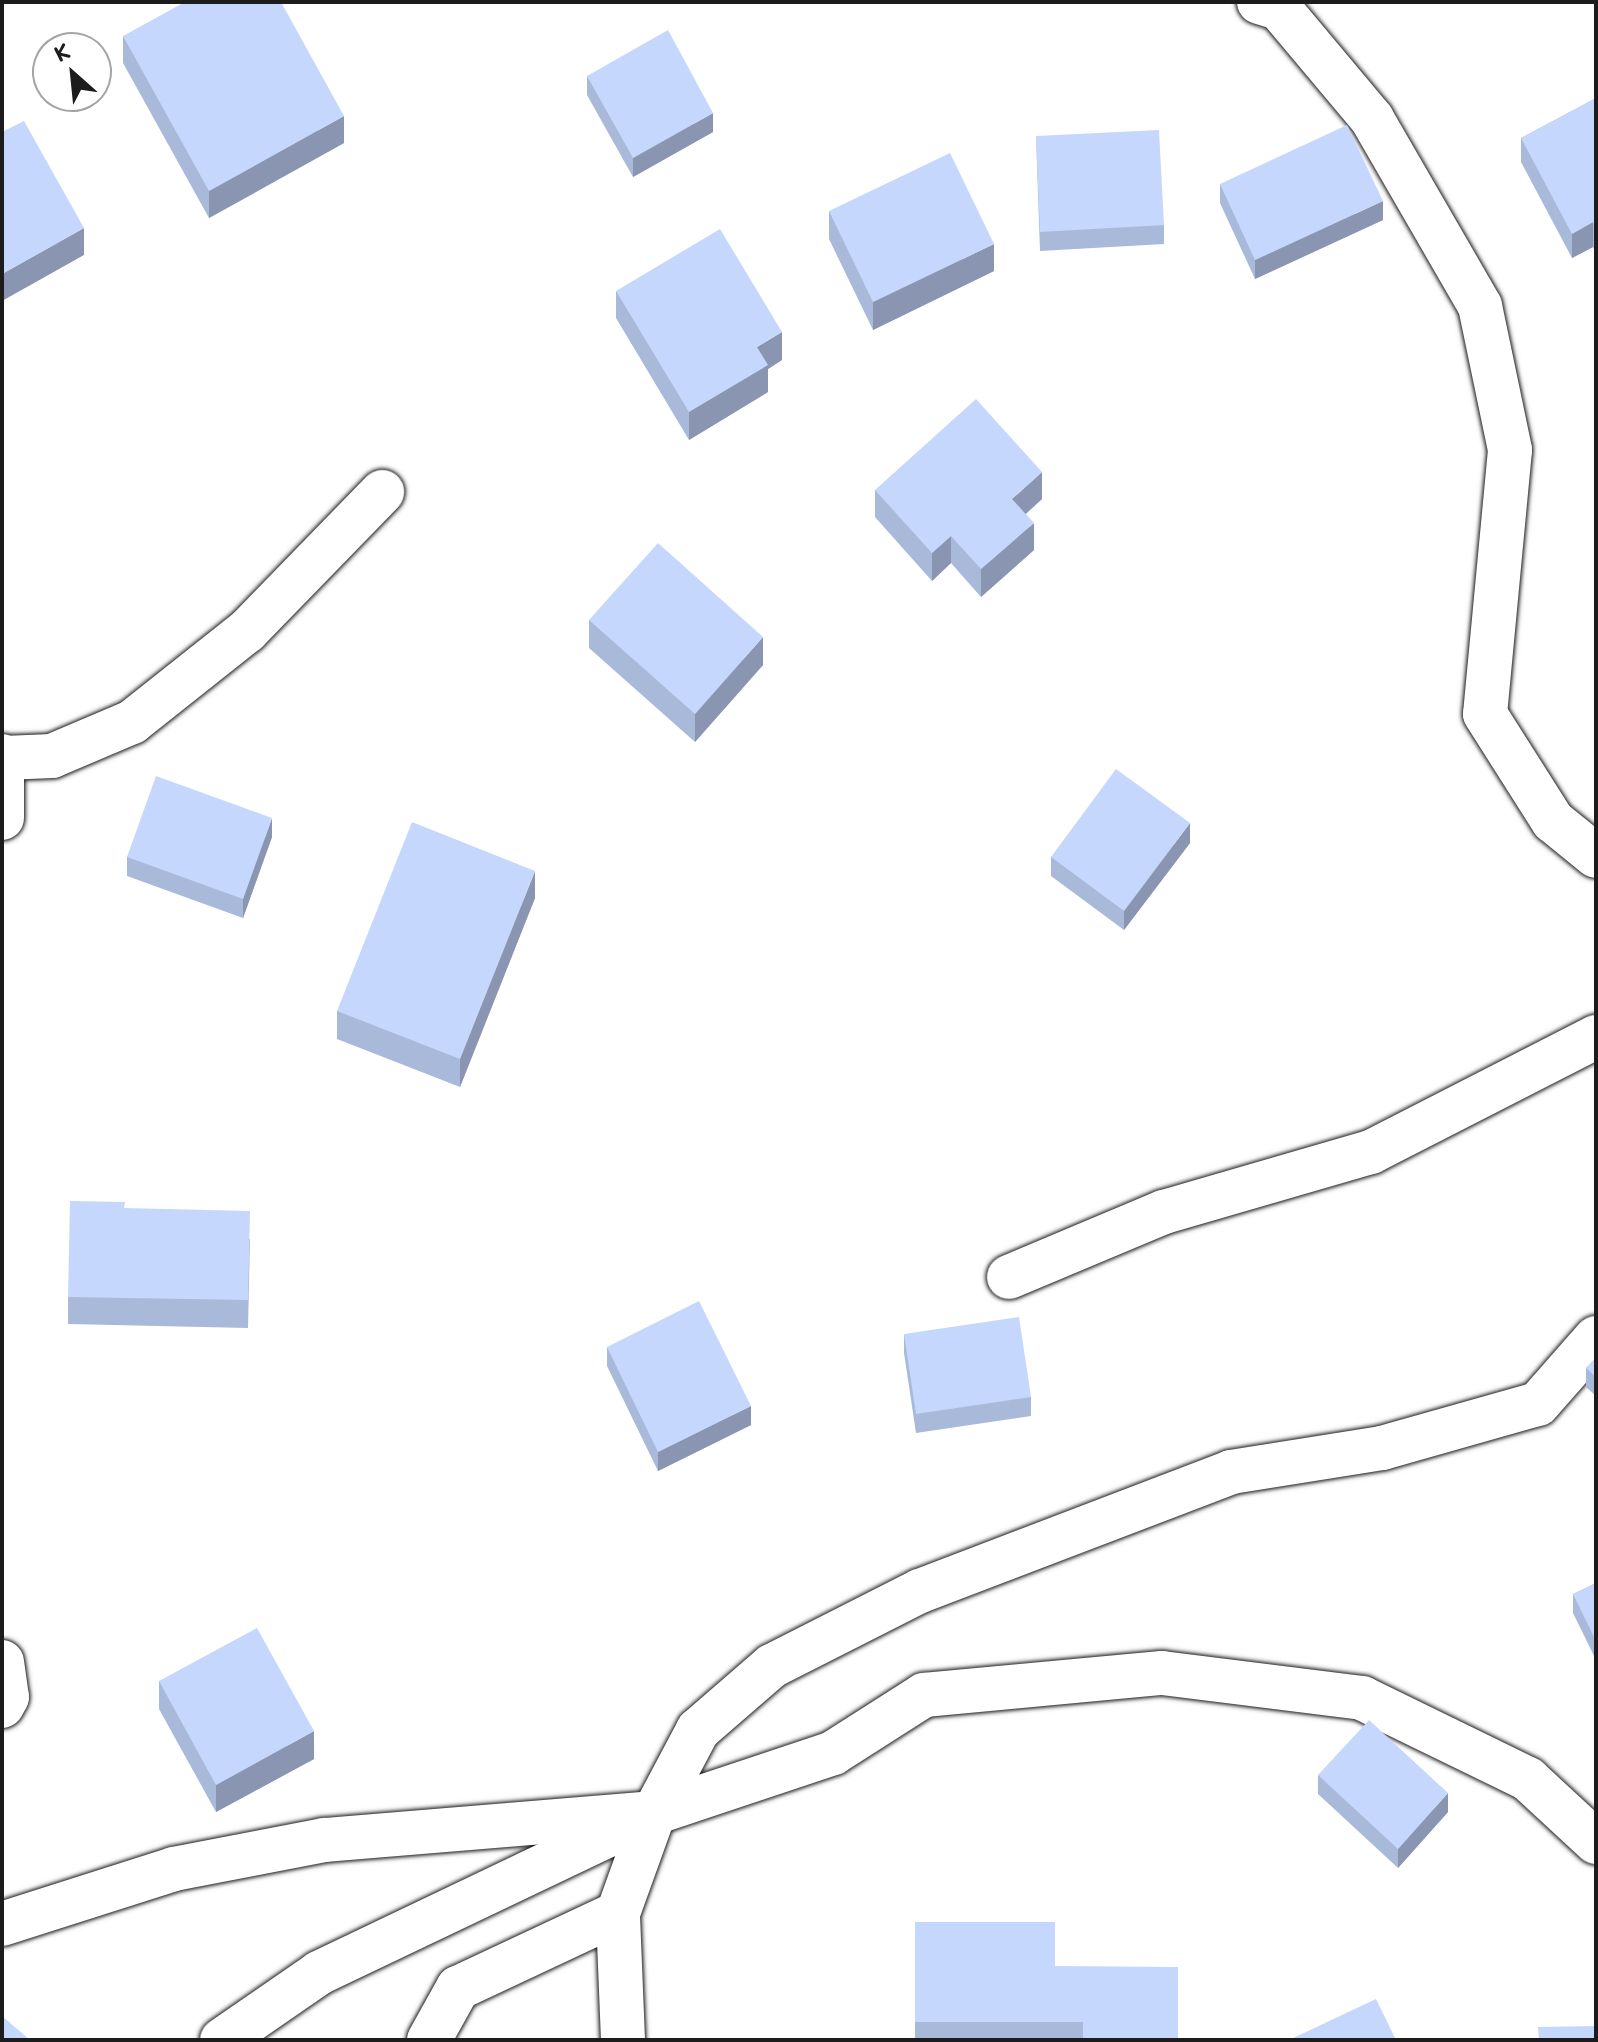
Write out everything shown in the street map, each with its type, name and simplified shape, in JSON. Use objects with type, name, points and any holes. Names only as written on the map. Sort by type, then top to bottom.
[{"type":"street","points":[[1259,2],[1279,8],[1372,119],[1480,306],[1510,450],[1485,714],[1553,821],[1596,856]]},
{"type":"street","points":[[2,818],[3,757],[52,756],[132,722],[247,631],[382,492]]},
{"type":"street","points":[[1009,1277],[1164,1212],[1371,1152],[1596,1037]]},
{"type":"street","points":[[623,2040],[618,1913],[654,1813],[698,1730],[772,1666],[920,1591],[1231,1472],[1382,1448],[1538,1404],[1596,1338]]},
{"type":"street","points":[[2,1662],[7,1697],[2,1706]]},
{"type":"street","points":[[222,2040],[319,1973],[654,1813],[833,1753],[924,1695],[1162,1673],[1362,1698],[1528,1779],[1596,1842]]},
{"type":"street","points":[[2,1924],[174,1869],[324,1840],[654,1813]]},
{"type":"street","points":[[429,2040],[458,1988],[618,1913]]},
{"type":"building","points":[[185,2],[281,2],[344,116],[209,191],[123,36]]},
{"type":"building","points":[[668,30],[713,113],[633,158],[587,76]]},
{"type":"building","points":[[1596,98],[1596,231],[1593,222],[1572,234],[1521,138]]},
{"type":"building","points":[[24,121],[84,228],[2,274],[2,132]]},
{"type":"building","points":[[1347,125],[1383,201],[1255,260],[1220,184]]},
{"type":"building","points":[[1159,130],[1164,225],[1040,232],[1036,136]]},
{"type":"building","points":[[950,153],[994,244],[873,302],[829,211]]},
{"type":"building","points":[[720,229],[782,332],[757,347],[768,365],[689,412],[616,291]]},
{"type":"building","points":[[976,399],[1042,472],[1012,499],[1034,523],[981,569],[951,536],[932,553],[875,490]]},
{"type":"building","points":[[658,543],[763,637],[695,714],[589,620]]},
{"type":"building","points":[[1116,769],[1190,823],[1124,911],[1051,857]]},
{"type":"building","points":[[156,776],[272,818],[243,899],[127,857]]},
{"type":"building","points":[[412,822],[535,871],[460,1059],[337,1011]]},
{"type":"building","points":[[70,1201],[125,1202],[124,1208],[250,1211],[248,1300],[68,1297]]},
{"type":"building","points":[[699,1301],[751,1406],[658,1452],[607,1347]]},
{"type":"building","points":[[1019,1317],[1031,1397],[916,1414],[904,1334]]},
{"type":"building","points":[[1596,1358],[1596,1377],[1586,1368]]},
{"type":"building","points":[[1596,1583],[1596,1641],[1573,1594]]},
{"type":"building","points":[[257,1628],[314,1731],[216,1785],[159,1681]]},
{"type":"building","points":[[1369,1720],[1448,1793],[1398,1849],[1318,1775]]},
{"type":"building","points":[[915,1922],[1055,1922],[1055,1966],[1178,1967],[1178,2040],[1083,2040],[1083,2022],[915,2022]]},
{"type":"building","points":[[1376,1999],[1396,2040],[1289,2040]]},
{"type":"building","points":[[2,2016],[30,2040],[2,2040]]},
{"type":"building","points":[[1596,2026],[1596,2040],[1539,2040],[1538,2027]]}]
